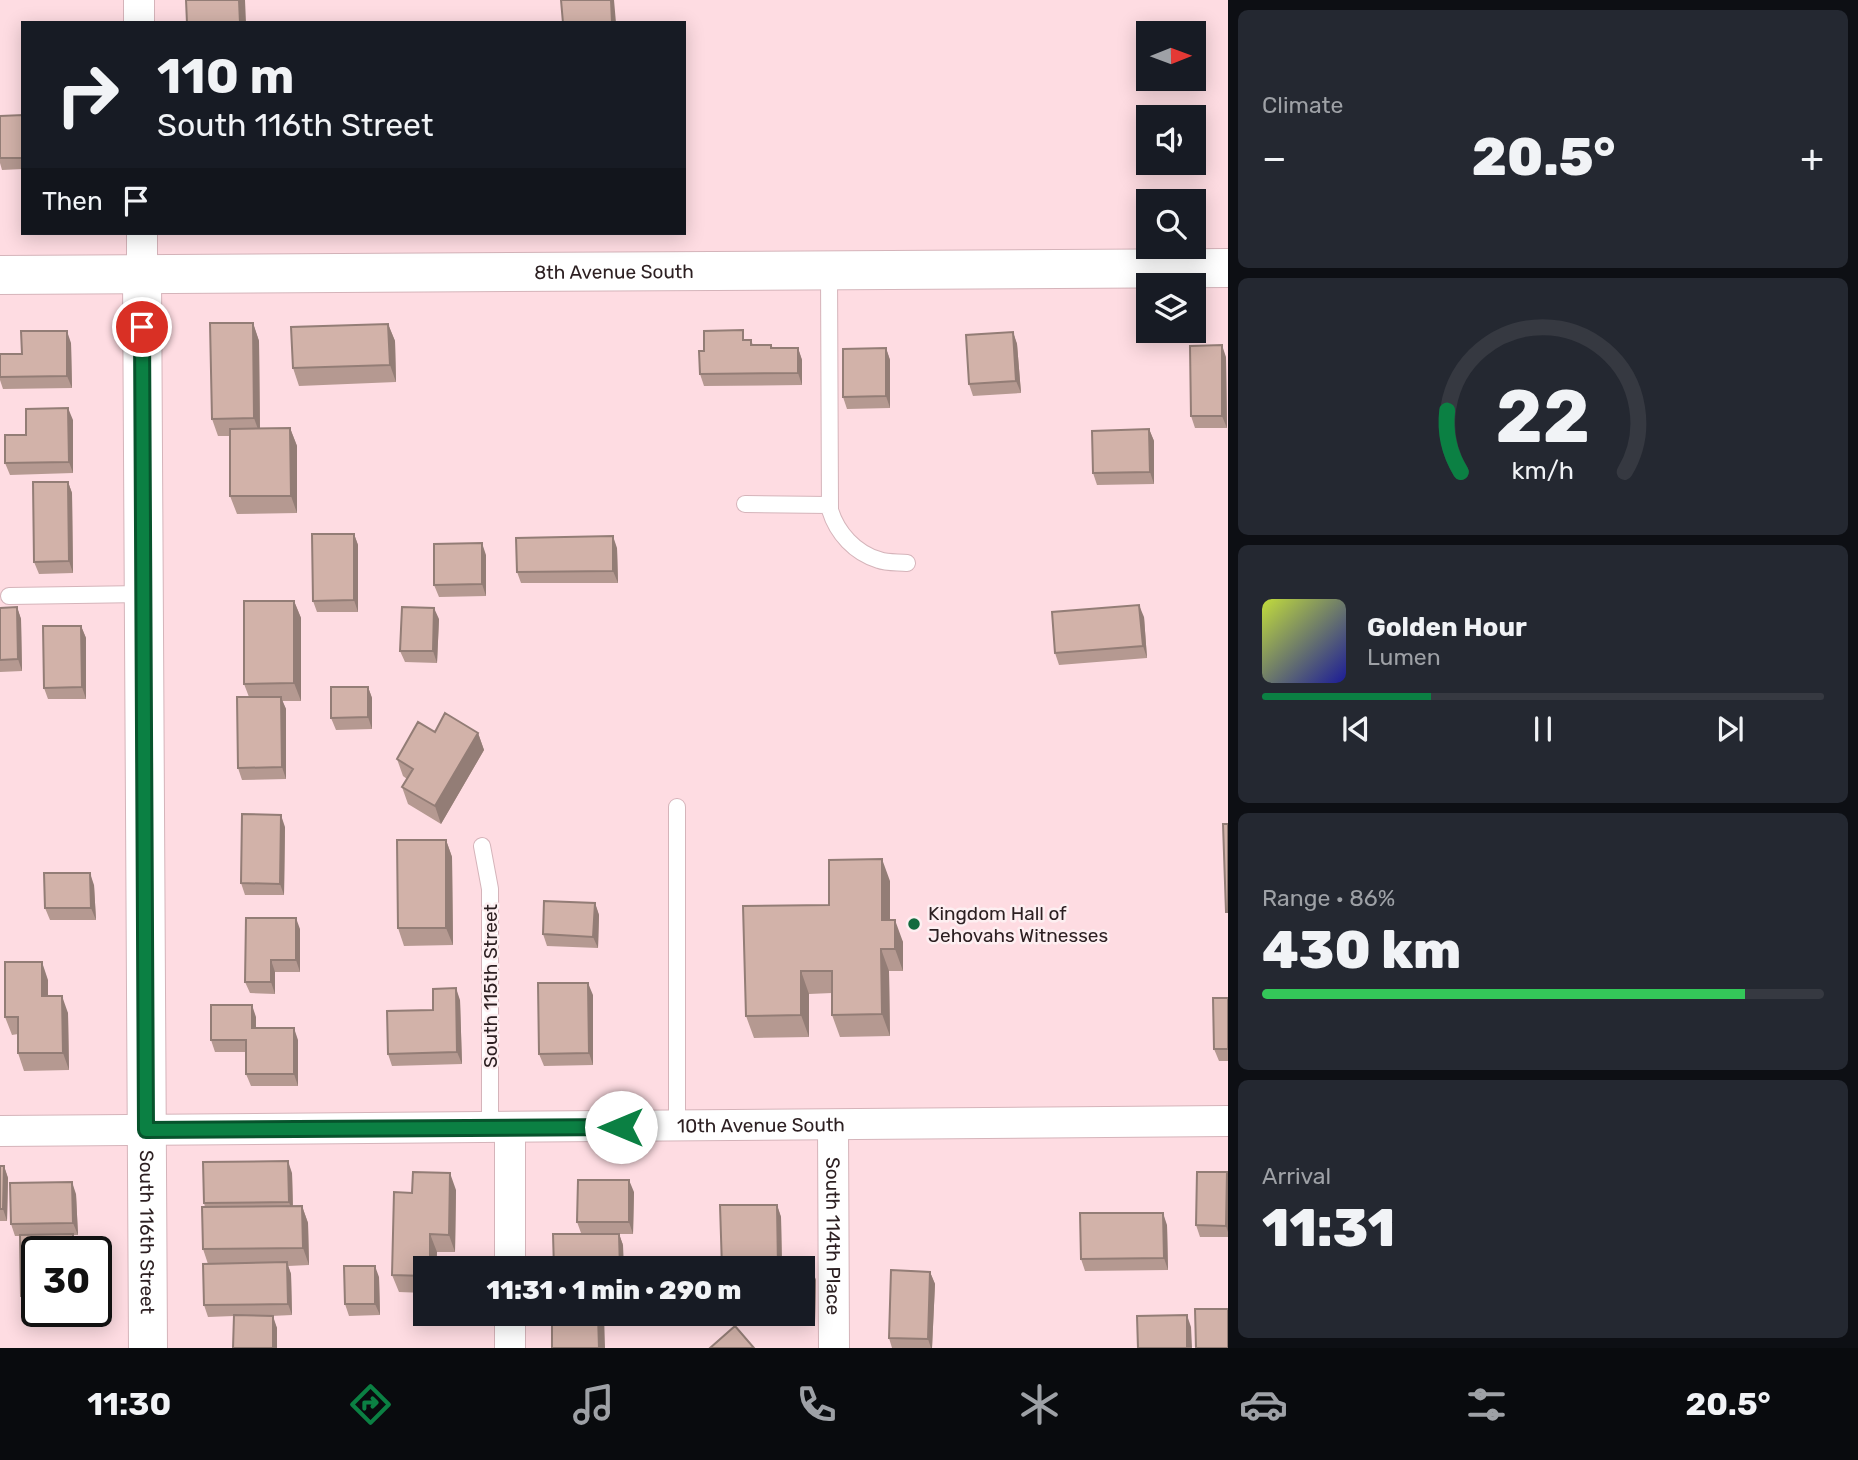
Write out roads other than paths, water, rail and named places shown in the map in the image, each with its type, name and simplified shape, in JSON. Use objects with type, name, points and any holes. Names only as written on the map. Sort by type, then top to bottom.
[{"type":"street","points":[[139,0],[139,21]]},
{"type":"street","name":"South 116th Street","points":[[142,235],[148,1348]]},
{"type":"street","name":"8th Avenue South","points":[[0,275],[142,272],[1228,268]]},
{"type":"street","name":"10th Avenue South","points":[[0,1130],[833,1126],[1228,1121]]},
{"type":"street","name":"South 114th Place","points":[[833,1126],[834,1348]]},
{"type":"street","name":"South 115th Street","points":[[500,1127],[509,1256]]},
{"type":"street","points":[[510,1326],[510,1348]]},
{"type":"lane","points":[[829,270],[829,505],[832,518],[843,536],[858,550],[879,560],[906,563]]},
{"type":"lane","points":[[744,504],[829,505]]},
{"type":"lane","points":[[9,596],[144,594]]},
{"type":"lane","points":[[677,807],[677,1126]]},
{"type":"lane","name":"South 115th Street","points":[[482,846],[490,889],[500,1127]]},
{"type":"place","name":"Kingdom Hall of Jehovahs Witnesses","points":[[914,924]]}]
